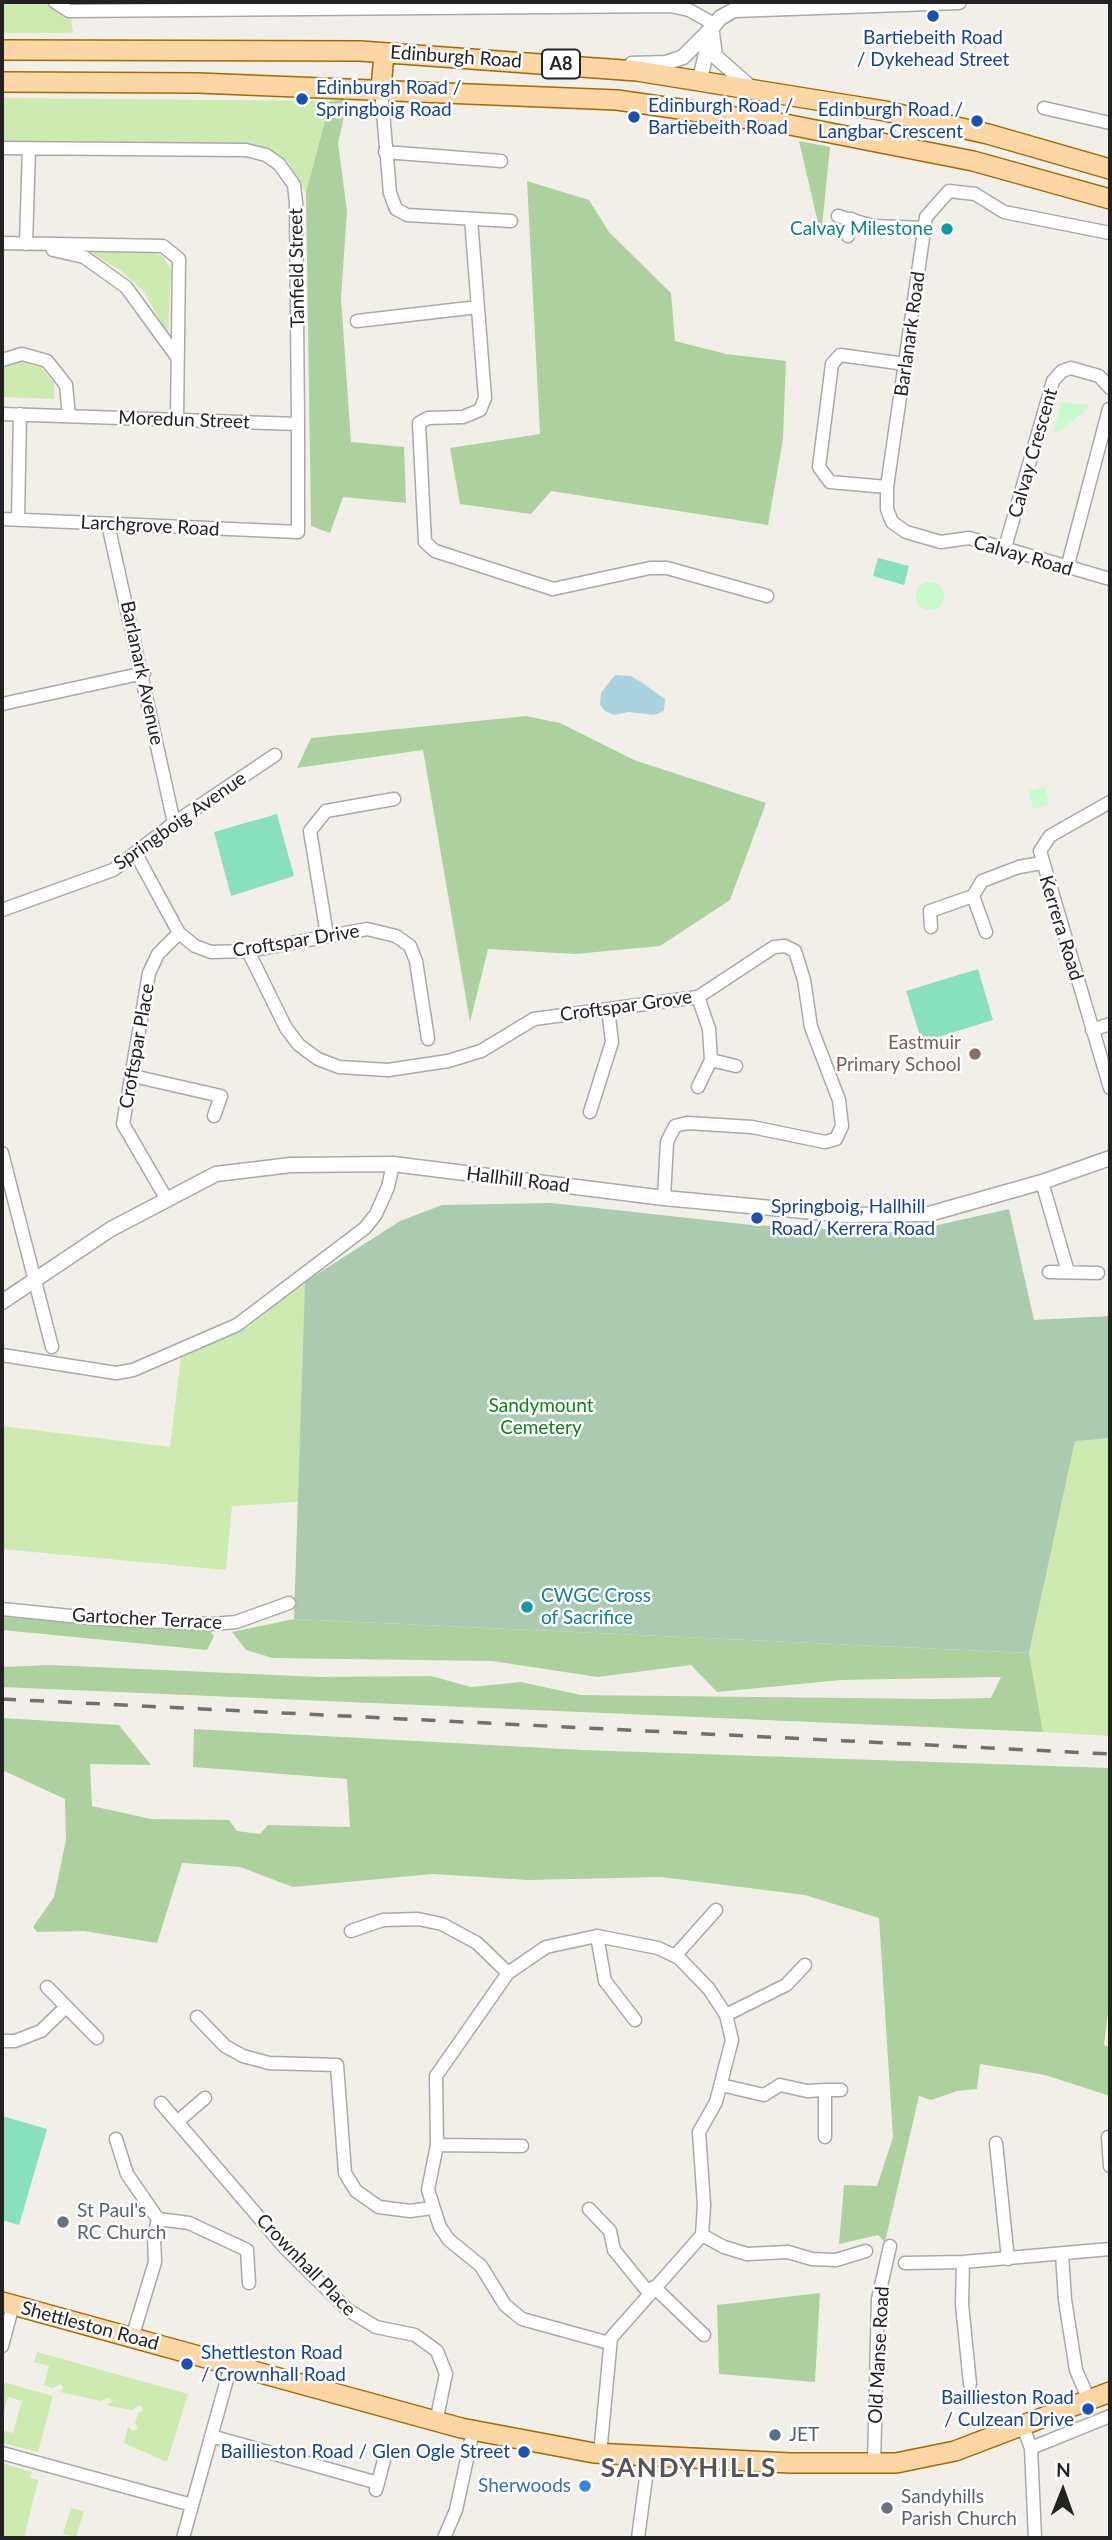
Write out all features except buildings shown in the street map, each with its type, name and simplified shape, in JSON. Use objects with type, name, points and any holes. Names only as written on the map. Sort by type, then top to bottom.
[{"type":"main road","name":"Edinburgh Road","points":[[2,50],[384,52],[580,66],[700,79],[841,102],[988,134],[1110,169]]},
{"type":"main road","points":[[381,89],[384,52]]},
{"type":"main road","points":[[692,110],[700,79]]},
{"type":"main road","name":"Edinburgh Road","points":[[2,82],[198,83],[617,100],[790,125],[973,161],[1110,199]]},
{"type":"main road","name":"Shettleston Road","points":[[7,2304],[467,2430],[565,2450],[600,2454],[874,2464],[939,2456],[1023,2427],[1110,2392]]},
{"type":"street","points":[[55,2],[69,11],[491,4],[670,6],[689,10],[713,26]]},
{"type":"street","points":[[580,66],[599,60],[632,64],[666,63],[683,57],[728,13],[739,9],[959,2]]},
{"type":"street","points":[[700,79],[713,26]]},
{"type":"street","points":[[713,26],[715,56],[750,88]]},
{"type":"street","points":[[381,89],[390,193],[396,209],[407,215],[511,221]]},
{"type":"street","points":[[1044,108],[1110,123]]},
{"type":"street","name":"Tanfield Street","points":[[2,148],[246,150],[266,155],[279,164],[294,185],[296,203],[298,532]]},
{"type":"street","points":[[26,244],[29,148]]},
{"type":"street","points":[[385,152],[501,161]]},
{"type":"street","name":"Barlanark Road","points":[[887,486],[926,217],[948,191],[975,194],[1004,212],[1110,233]]},
{"type":"street","points":[[838,216],[873,226],[925,228]]},
{"type":"street","points":[[471,219],[485,398],[480,410],[463,417],[429,418],[419,423],[425,542],[435,551],[553,589],[650,568],[667,568],[767,596]]},
{"type":"street","points":[[848,236],[852,219]]},
{"type":"street","points":[[2,243],[163,246],[179,259],[177,420]]},
{"type":"street","points":[[2,249],[26,244],[84,257],[126,287],[178,358]]},
{"type":"street","points":[[357,321],[478,307]]},
{"type":"street","points":[[2,360],[22,354],[47,361],[66,385],[69,416]]},
{"type":"street","points":[[887,486],[830,482],[819,467],[832,364],[840,355],[905,364]]},
{"type":"street","name":"Calvay Crescent","points":[[1004,551],[1052,381],[1062,371],[1072,368],[1099,376],[1110,388]]},
{"type":"street","points":[[1068,568],[1108,409]]},
{"type":"street","name":"Moredun Street","points":[[2,414],[298,424]]},
{"type":"street","points":[[18,519],[20,414]]},
{"type":"street","name":"Calvay Road","points":[[887,486],[887,509],[892,522],[906,532],[941,542],[969,538],[1004,551],[1110,579]]},
{"type":"street","name":"Larchgrove Road","points":[[2,519],[298,532]]},
{"type":"street","name":"Barlanark Avenue","points":[[108,524],[144,673],[174,823]]},
{"type":"street","points":[[2,704],[144,673]]},
{"type":"street","name":"Springboig Avenue","points":[[2,910],[113,870],[174,823],[275,755]]},
{"type":"street","points":[[327,935],[310,831],[326,811],[394,799]]},
{"type":"street","name":"Kerrera Road","points":[[1110,802],[1050,836],[1040,851],[1041,863],[1110,1088]]},
{"type":"street","name":"Croftspar Drive","points":[[136,854],[179,933],[195,946],[211,952],[248,951],[327,935],[382,930],[410,946],[416,961],[428,1039]]},
{"type":"street","points":[[931,927],[930,911],[973,896],[982,881],[1019,867],[1041,863]]},
{"type":"street","points":[[973,896],[986,932]]},
{"type":"street","name":"Croftspar Place","points":[[167,1200],[124,1124],[153,962],[179,933]]},
{"type":"street","name":"Croftspar Grove","points":[[248,951],[286,1028],[299,1045],[318,1059],[339,1067],[388,1070],[448,1061],[481,1051],[534,1019],[698,996],[774,947],[785,946],[795,951],[804,980],[811,1027],[839,1100],[842,1126],[836,1139],[825,1142],[752,1127],[687,1123],[675,1126],[667,1142],[664,1198]]},
{"type":"street","points":[[698,996],[709,1029],[711,1060],[698,1087]]},
{"type":"street","points":[[590,1112],[612,1042],[608,1009]]},
{"type":"street","points":[[1092,1030],[1110,1024]]},
{"type":"street","points":[[711,1060],[736,1066]]},
{"type":"street","points":[[133,1076],[221,1096],[214,1116]]},
{"type":"street","points":[[2,1153],[33,1282],[52,1347]]},
{"type":"street","name":"Hallhill Road","points":[[2,1302],[111,1228],[216,1174],[291,1165],[393,1164],[664,1198],[847,1214],[929,1214],[1042,1182],[1110,1158]]},
{"type":"street","points":[[2,1355],[116,1373],[133,1370],[237,1325],[365,1228],[376,1214],[388,1187],[393,1164]]},
{"type":"street","points":[[1042,1182],[1068,1272]]},
{"type":"street","points":[[1049,1272],[1098,1273]]},
{"type":"street","name":"Gartocher Terrace","points":[[2,1609],[100,1619],[213,1624],[236,1622],[289,1603]]},
{"type":"street","points":[[675,1956],[716,1910]]},
{"type":"street","points":[[351,1931],[383,1920],[418,1919],[442,1924],[477,1943],[508,1973]]},
{"type":"street","points":[[597,1936],[605,1981],[635,2020]]},
{"type":"street","points":[[600,2454],[609,2343],[702,2235],[704,2205],[699,2132],[716,2102],[732,2040],[726,2015],[709,1989],[675,1956],[658,1948],[597,1936],[546,1947],[508,1973],[436,2076],[437,2145],[428,2190],[432,2208],[449,2240],[481,2266],[505,2305],[522,2319],[609,2343]]},
{"type":"street","points":[[726,2015],[786,1985],[805,1965]]},
{"type":"street","points":[[47,1987],[97,2038]]},
{"type":"street","points":[[2,2041],[15,2041],[41,2031],[66,2007]]},
{"type":"street","points":[[197,2017],[225,2046],[243,2056],[269,2063],[337,2065],[350,2056]]},
{"type":"street","points":[[337,2065],[345,2173],[356,2191],[379,2207],[410,2211],[432,2208]]},
{"type":"street","points":[[721,2085],[764,2095],[780,2085],[807,2091],[841,2090]]},
{"type":"street","points":[[825,2090],[825,2137]]},
{"type":"street","points":[[177,2122],[205,2098]]},
{"type":"street","name":"Crownhall Place","points":[[162,2103],[286,2249],[348,2310],[376,2326],[415,2335],[437,2351],[446,2374],[436,2421]]},
{"type":"street","points":[[1108,2137],[1110,2166]]},
{"type":"street","points":[[116,2139],[127,2174],[158,2220],[154,2237],[155,2262],[132,2338]]},
{"type":"street","points":[[996,2143],[1007,2259]]},
{"type":"street","points":[[437,2145],[522,2146]]},
{"type":"street","points":[[589,2209],[610,2231],[614,2250],[652,2290],[704,2335]]},
{"type":"street","points":[[158,2220],[190,2223],[247,2250],[249,2283]]},
{"type":"street","points":[[702,2235],[724,2247],[747,2254],[788,2252],[812,2259],[836,2260],[866,2251]]},
{"type":"street","name":"Old Manse Road","points":[[874,2464],[878,2299],[890,2246]]},
{"type":"street","points":[[905,2263],[1007,2259],[1110,2249]]},
{"type":"street","points":[[1062,2254],[1065,2300],[1076,2370],[1089,2400]]},
{"type":"street","points":[[963,2262],[962,2304],[970,2384]]},
{"type":"street","points":[[2,2346],[7,2304]]},
{"type":"street","points":[[183,2538],[231,2365]]},
{"type":"street","points":[[1031,2448],[1110,2416]]},
{"type":"street","points":[[1023,2427],[1031,2448],[1035,2538]]},
{"type":"street","points":[[444,2538],[456,2510],[467,2430]]},
{"type":"street","points":[[211,2436],[377,2487],[384,2460]]},
{"type":"street","points":[[2,2453],[192,2505]]},
{"type":"street","points":[[638,2538],[649,2455]]},
{"type":"green space","points":[[2,2],[49,2],[71,15],[73,33],[2,33]]},
{"type":"green space","points":[[2,98],[330,101],[306,193],[288,162],[269,149],[246,145],[2,142]]},
{"type":"green space","points":[[348,99],[338,143],[347,211],[341,298],[351,442],[404,447],[406,503],[343,497],[330,533],[311,526],[306,193],[330,101]]},
{"type":"green space","points":[[799,141],[830,147],[821,236]]},
{"type":"green space","points":[[527,181],[589,200],[609,232],[671,293],[675,341],[726,354],[786,361],[783,439],[768,525],[551,491],[531,514],[460,504],[450,448],[540,434]]},
{"type":"green space","points":[[88,252],[150,252],[163,256],[171,270],[168,336],[144,291],[120,270]]},
{"type":"green space","points":[[21,362],[41,368],[54,383],[54,399],[2,397],[2,368]]},
{"type":"green space","points":[[1061,402],[1089,405],[1088,409],[1056,434],[1054,432]]},
{"type":"green space","points":[[878,558],[909,566],[904,585],[873,576]]},
{"type":"green space","points":[[930,582],[940,586],[944,596],[940,606],[930,610],[920,606],[916,596],[920,586]]},
{"type":"green space","points":[[526,716],[560,723],[634,760],[766,803],[730,900],[660,946],[575,954],[488,949],[470,1022],[423,750],[297,768],[311,738]]},
{"type":"green space","points":[[1045,787],[1049,804],[1033,809],[1029,791]]},
{"type":"green space","points":[[277,814],[294,876],[231,896],[214,832]]},
{"type":"green space","points":[[978,969],[993,1020],[922,1042],[906,991]]},
{"type":"green space","name":"Sandymount Cemetery","points":[[551,1203],[752,1225],[903,1233],[1009,1209],[1034,1320],[1110,1316],[1110,1438],[1075,1441],[1029,1653],[294,1619],[305,1282],[400,1221],[442,1205]]},
{"type":"green space","points":[[305,1282],[298,1502],[232,1506],[226,1570],[2,1549],[2,1426],[170,1447],[181,1357],[248,1327]]},
{"type":"green space","points":[[1110,1438],[1110,1736],[1043,1732],[1029,1653],[1075,1440]]},
{"type":"green space","points":[[2,1617],[208,1629],[214,1636],[207,1650],[2,1630]]},
{"type":"green space","points":[[294,1619],[1029,1653],[1043,1732],[2,1687],[2,1667],[50,1665],[320,1677],[431,1676],[471,1687],[521,1682],[581,1695],[991,1698],[1001,1677],[841,1680],[717,1692],[691,1665],[598,1677],[492,1661],[273,1658],[246,1650],[232,1632]]},
{"type":"green space","points":[[2,1718],[119,1725],[151,1765],[90,1764],[92,1806],[151,1819],[229,1820],[237,1831],[260,1834],[268,1825],[350,1827],[347,1779],[193,1767],[194,1729],[583,1750],[1110,1768],[1110,1997],[1104,2045],[1110,2047],[1110,2096],[1045,2075],[980,2064],[977,2089],[957,2091],[931,2100],[919,2096],[885,2242],[878,2235],[839,2244],[844,2185],[877,2186],[893,2137],[879,1918],[805,1895],[661,1877],[528,1880],[433,1874],[293,1887],[240,1867],[182,1863],[157,1943],[84,1931],[37,1932],[33,1927],[54,1897],[66,1840],[65,1799],[2,1770]]},
{"type":"green space","points":[[2,2116],[47,2129],[19,2225],[2,2220]]},
{"type":"green space","points":[[820,2293],[815,2382],[719,2374],[717,2305]]},
{"type":"green space","points":[[37,2352],[188,2394],[167,2462],[124,2443],[128,2427],[133,2431],[138,2428],[135,2423],[138,2413],[143,2410],[140,2405],[132,2410],[110,2406],[107,2404],[112,2402],[109,2397],[101,2401],[60,2392],[64,2388],[61,2384],[53,2388],[44,2385],[49,2366],[34,2362]]},
{"type":"green space","points":[[3,2382],[53,2396],[38,2452],[2,2443],[2,2430],[13,2433],[22,2401],[8,2397],[2,2419]]},
{"type":"green space","points":[[2,2463],[32,2472],[30,2478],[38,2480],[24,2538],[2,2538]]},
{"type":"green space","points":[[71,2508],[84,2511],[76,2537],[63,2534]]},
{"type":"water","points":[[615,675],[631,676],[665,699],[664,711],[654,715],[629,712],[614,715],[605,711],[600,705],[601,693]]},
{"type":"railway","points":[[2,1699],[1110,1754]]},
{"type":"place","name":"Bartiebeith Road / Dykehead Street","points":[[933,16]]},
{"type":"place","name":"Edinburgh Road / Springboig Road","points":[[302,99]]},
{"type":"place","name":"Edinburgh Road / Bartiebeith Road","points":[[634,117]]},
{"type":"place","name":"Edinburgh Road / Langbar Crescent","points":[[977,121]]},
{"type":"place","name":"Calvay Milestone","points":[[947,229]]},
{"type":"place","name":"Eastmuir Primary School","points":[[975,1054]]},
{"type":"place","name":"Springboig, Hallhill Road/ Kerrera Road","points":[[757,1218]]},
{"type":"place","name":"CWGC Cross of Sacrifice","points":[[527,1607]]},
{"type":"place","name":"St Paul's RC Church","points":[[63,2222]]},
{"type":"place","name":"Shettleston Road / Crownhall Road","points":[[187,2364]]},
{"type":"place","name":"Baillieston Road / Culzean Drive","points":[[1088,2409]]},
{"type":"place","name":"JET","points":[[775,2435]]},
{"type":"place","name":"Baillieston Road / Glen Ogle Street","points":[[524,2452]]},
{"type":"place","name":"Sherwoods","points":[[585,2486]]},
{"type":"place","name":"Sandyhills Parish Church","points":[[887,2508]]},
{"type":"district","name":"SANDYHILLS","points":[[689,2469]]}]
